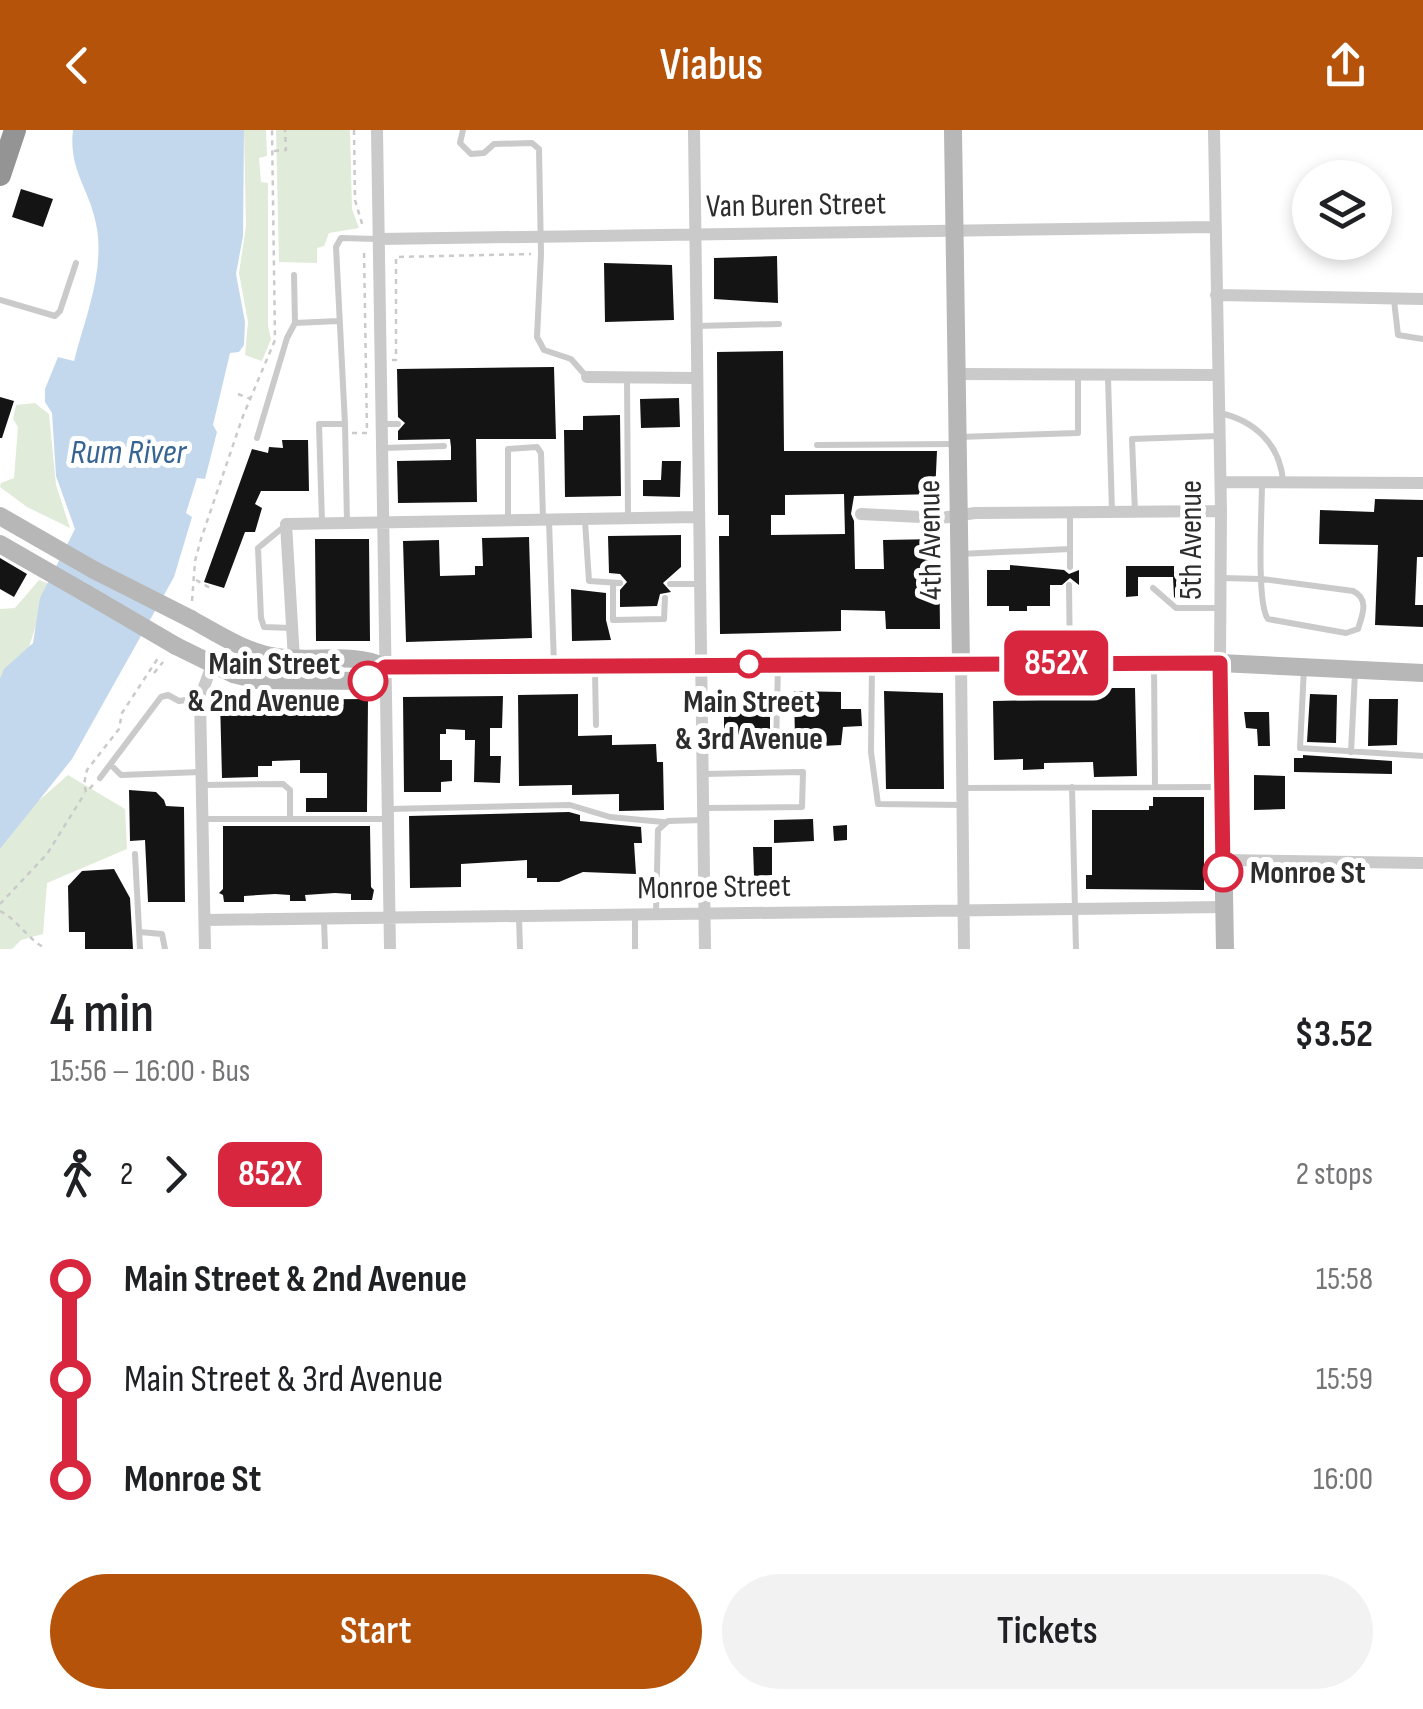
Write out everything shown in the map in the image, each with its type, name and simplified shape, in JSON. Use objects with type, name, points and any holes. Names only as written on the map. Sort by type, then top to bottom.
[{"type":"highway","points":[[1,168],[16,130]]},
{"type":"main road","name":"4th Avenue","points":[[953,130],[960,663]]},
{"type":"main road","points":[[0,516],[94,570],[192,610],[240,646],[260,654],[294,659],[367,658],[385,667],[1220,663],[1423,673]]},
{"type":"main road","points":[[0,544],[87,594],[168,650],[245,677],[282,682],[368,681],[385,667]]},
{"type":"main road","name":"5th Avenue","points":[[1220,663],[1225,949]]},
{"type":"street","points":[[376,130],[390,949]]},
{"type":"street","points":[[694,130],[705,949]]},
{"type":"street","name":"5th Avenue","points":[[1214,130],[1220,663]]},
{"type":"street","name":"Van Buren Street","points":[[379,239],[1213,227]]},
{"type":"street","points":[[1216,295],[1423,299]]},
{"type":"street","points":[[956,374],[1218,376]]},
{"type":"street","points":[[587,377],[696,378]]},
{"type":"street","points":[[1220,482],[1423,483]]},
{"type":"street","points":[[861,514],[942,518],[959,514],[1221,511]]},
{"type":"street","points":[[294,659],[286,524],[697,517]]},
{"type":"street","name":"4th Avenue","points":[[960,663],[964,949]]},
{"type":"street","points":[[205,949],[200,698],[212,665]]},
{"type":"street","points":[[1223,860],[1423,863]]},
{"type":"street","name":"Monroe Street","points":[[205,920],[1224,907]]},
{"type":"lane","points":[[463,130],[460,143],[471,154],[477,155],[494,144],[537,145],[541,236],[537,337],[544,350],[571,359],[587,377]]},
{"type":"lane","points":[[348,524],[336,246],[342,238],[379,239]]},
{"type":"lane","points":[[0,300],[55,316],[76,262]]},
{"type":"lane","points":[[257,438],[295,323],[294,275]]},
{"type":"lane","points":[[1394,298],[1398,335],[1423,339]]},
{"type":"lane","points":[[295,323],[338,321]]},
{"type":"lane","points":[[696,326],[779,324]]},
{"type":"lane","points":[[818,446],[1078,432],[1078,375]]},
{"type":"lane","points":[[1108,376],[1112,512]]},
{"type":"lane","points":[[627,377],[628,519]]},
{"type":"lane","points":[[1219,413],[1246,420],[1268,442],[1281,462],[1283,482]]},
{"type":"lane","points":[[322,524],[319,424],[346,428]]},
{"type":"lane","points":[[382,424],[398,424]]},
{"type":"lane","points":[[1136,512],[1132,438],[1220,436]]},
{"type":"lane","points":[[508,521],[508,448],[538,443],[554,665]]},
{"type":"lane","points":[[382,448],[444,446]]},
{"type":"lane","points":[[1220,578],[1262,579],[1359,594],[1364,606],[1358,630],[1346,633],[1268,618],[1262,608],[1262,579],[1262,482]]},
{"type":"lane","points":[[1070,512],[1070,567]]},
{"type":"lane","points":[[585,520],[589,581],[617,583],[614,620],[664,619],[665,598]]},
{"type":"lane","points":[[286,524],[258,548],[261,618],[264,627],[293,628]]},
{"type":"lane","points":[[959,554],[1070,549]]},
{"type":"lane","points":[[670,584],[698,584]]},
{"type":"lane","points":[[1070,585],[1070,663]]},
{"type":"lane","points":[[1153,588],[1176,608],[1220,608]]},
{"type":"lane","points":[[1154,663],[1155,787]]},
{"type":"lane","points":[[595,664],[596,725]]},
{"type":"lane","points":[[702,750],[776,746],[778,664]]},
{"type":"lane","points":[[872,664],[871,752],[878,804],[962,805]]},
{"type":"lane","points":[[1304,667],[1300,748],[1423,756]]},
{"type":"lane","points":[[1351,752],[1355,670]]},
{"type":"lane","points":[[100,778],[161,697],[168,695],[179,701],[200,698]]},
{"type":"lane","points":[[112,765],[120,775],[284,784],[290,790],[290,819]]},
{"type":"lane","points":[[202,820],[560,804],[610,817],[664,822],[703,814],[802,807],[803,772],[702,774]]},
{"type":"lane","points":[[1072,787],[1076,949]]},
{"type":"lane","points":[[962,788],[1222,787]]},
{"type":"lane","points":[[656,914],[658,830],[664,822]]},
{"type":"lane","points":[[135,854],[140,949]]},
{"type":"lane","points":[[635,914],[636,949]]},
{"type":"lane","points":[[520,916],[520,949]]},
{"type":"lane","points":[[324,918],[324,949]]},
{"type":"lane","points":[[140,932],[162,934],[164,949]]},
{"type":"path","points":[[192,610],[193,579],[206,523],[276,333],[272,130]]},
{"type":"path","points":[[272,151],[286,150],[286,130]]},
{"type":"path","points":[[354,130],[355,200],[362,222]]},
{"type":"path","points":[[346,428],[367,433],[364,251]]},
{"type":"path","points":[[396,360],[396,257],[532,254]]},
{"type":"path","points":[[238,394],[253,399]]},
{"type":"path","points":[[193,579],[212,588]]},
{"type":"path","points":[[86,792],[87,770],[120,729],[118,723],[127,704],[168,650]]},
{"type":"path","points":[[154,674],[163,662]]},
{"type":"path","points":[[0,904],[47,854],[86,792],[100,778]]},
{"type":"path","points":[[0,911],[43,947]]},
{"type":"green space","points":[[244,130],[266,130],[267,156],[259,158],[261,182],[268,183],[271,339],[262,361],[245,355],[248,322],[239,273],[246,226]]},
{"type":"green space","points":[[276,130],[350,130],[352,209],[359,228],[329,233],[324,246],[317,248],[317,263],[279,262]]},
{"type":"green space","points":[[35,403],[49,414],[56,485],[70,528],[27,507],[0,487],[14,478],[16,405]]},
{"type":"green space","points":[[39,580],[49,584],[29,647],[0,695],[0,609],[15,608]]},
{"type":"green space","points":[[68,775],[125,809],[127,849],[47,883],[43,934],[21,940],[12,949],[0,949],[0,849],[36,803]]},
{"type":"water","name":"Rum River","points":[[73,130],[244,130],[243,236],[236,274],[245,322],[244,345],[239,352],[230,353],[213,425],[217,432],[205,479],[197,478],[186,513],[192,517],[174,577],[72,759],[0,849],[0,679],[4,669],[33,643],[40,598],[75,529],[56,476],[52,413],[45,402],[45,389],[58,357],[74,361],[98,263],[97,229],[74,157]]},
{"type":"building","points":[[21,189],[53,199],[43,227],[12,217]]},
{"type":"building","points":[[777,256],[778,303],[714,299],[714,258]]},
{"type":"building","points":[[604,263],[672,265],[674,320],[605,322]]},
{"type":"building","points":[[783,351],[784,451],[937,451],[935,494],[854,496],[851,514],[855,569],[884,569],[883,540],[939,539],[940,629],[886,629],[885,611],[841,610],[841,631],[720,634],[719,536],[729,536],[729,515],[718,515],[717,352]],"holes":[[[844,494],[845,534],[771,535],[771,515],[785,515],[785,495]]]},
{"type":"building","points":[[554,367],[556,439],[476,439],[477,502],[398,503],[397,461],[451,460],[451,447],[450,439],[398,440],[398,431],[405,423],[398,417],[397,369]]},
{"type":"building","points":[[0,397],[14,401],[2,438],[0,438]]},
{"type":"building","points":[[679,398],[680,427],[641,428],[640,399]]},
{"type":"building","points":[[620,415],[621,496],[565,497],[564,430],[583,430],[583,416]]},
{"type":"building","points":[[282,440],[308,440],[309,491],[261,491],[255,504],[262,508],[255,532],[245,532],[224,588],[204,582],[252,449],[268,453],[269,447],[283,448]]},
{"type":"building","points":[[662,461],[681,461],[680,497],[643,496],[643,480],[661,480]]},
{"type":"building","points":[[1375,499],[1423,500],[1423,557],[1417,557],[1415,605],[1423,605],[1423,627],[1375,625],[1378,545],[1319,544],[1320,510],[1374,512]]},
{"type":"building","points":[[681,535],[681,567],[663,583],[671,592],[660,594],[657,606],[620,607],[620,590],[627,582],[620,574],[609,573],[608,536]]},
{"type":"building","points":[[529,537],[532,638],[406,642],[403,541],[439,540],[440,576],[475,575],[475,566],[483,566],[482,538]]},
{"type":"building","points":[[315,539],[369,539],[370,641],[316,641]]},
{"type":"building","points":[[0,558],[27,574],[14,597],[0,589]]},
{"type":"building","points":[[1010,565],[1064,570],[1069,574],[1079,570],[1079,585],[1070,578],[1062,585],[1050,585],[1050,606],[1009,611],[1009,606],[987,606],[987,570],[1010,570]]},
{"type":"building","points":[[1126,566],[1174,566],[1174,572],[1191,572],[1191,601],[1174,597],[1173,577],[1138,577],[1138,596],[1126,597]]},
{"type":"building","points":[[571,589],[606,593],[611,640],[572,641]]},
{"type":"building","points":[[1090,688],[1135,688],[1137,776],[1094,777],[1093,762],[1044,763],[1044,769],[1023,770],[1023,759],[994,760],[993,701],[1091,699]]},
{"type":"building","points":[[794,691],[841,692],[841,709],[861,709],[862,726],[843,727],[841,745],[822,746],[821,738],[795,739]]},
{"type":"building","points":[[884,691],[943,693],[944,789],[886,789]]},
{"type":"building","points":[[578,694],[578,736],[612,735],[612,745],[656,744],[657,762],[663,762],[664,810],[619,811],[619,794],[572,795],[572,785],[519,786],[518,695]]},
{"type":"building","points":[[1310,694],[1337,695],[1336,743],[1307,742]]},
{"type":"building","points":[[503,696],[502,728],[490,728],[490,756],[501,756],[500,783],[474,782],[475,740],[465,740],[465,730],[446,729],[446,734],[440,734],[440,760],[452,760],[452,781],[441,782],[441,792],[404,792],[403,697]]},
{"type":"building","points":[[368,699],[367,812],[306,812],[306,798],[327,798],[327,773],[300,773],[300,760],[258,766],[258,777],[222,778],[220,700]]},
{"type":"building","points":[[1369,699],[1398,699],[1397,745],[1368,746]]},
{"type":"building","points":[[724,700],[770,700],[770,730],[757,731],[757,742],[735,742],[734,731],[724,731]]},
{"type":"building","points":[[1244,712],[1269,712],[1270,746],[1258,746],[1257,729],[1246,728]]},
{"type":"building","points":[[1303,755],[1392,761],[1392,774],[1294,772],[1294,758]]},
{"type":"building","points":[[1254,775],[1285,776],[1285,809],[1254,810]]},
{"type":"building","points":[[129,790],[156,792],[166,806],[184,807],[185,902],[148,902],[145,840],[130,841]]},
{"type":"building","points":[[1153,797],[1204,797],[1204,890],[1086,889],[1086,875],[1092,875],[1092,810],[1149,810]]},
{"type":"building","points":[[569,812],[580,815],[580,821],[641,827],[642,843],[634,843],[636,874],[583,872],[559,882],[537,882],[537,878],[527,878],[527,860],[461,864],[461,887],[410,888],[409,816]]},
{"type":"building","points":[[813,819],[814,841],[774,843],[774,820]]},
{"type":"building","points":[[847,825],[847,840],[834,841],[833,826]]},
{"type":"building","points":[[223,826],[370,826],[372,900],[351,900],[351,894],[335,893],[305,895],[306,901],[290,901],[290,895],[275,894],[244,896],[244,902],[224,902],[219,893],[223,889]]},
{"type":"building","points":[[753,847],[772,847],[772,875],[754,876]]},
{"type":"building","points":[[114,869],[130,898],[133,949],[85,949],[85,932],[69,932],[68,886],[82,871]]},
{"type":"bus line","name":"852X","points":[[368,681],[385,667],[1220,663],[1223,872]]},
{"type":"place","name":"Main Street & 3rd Avenue","points":[[749,664]]},
{"type":"place","name":"Main Street & 2nd Avenue","points":[[368,681]]},
{"type":"place","name":"Monroe St","points":[[1223,872]]}]
